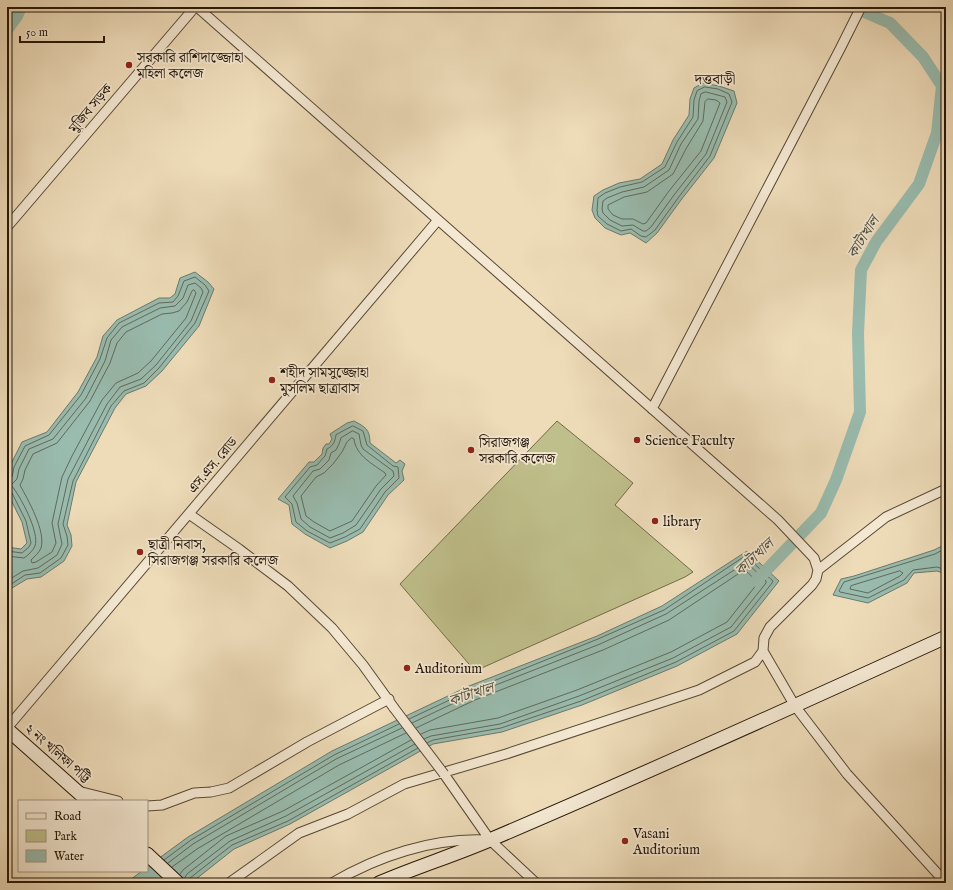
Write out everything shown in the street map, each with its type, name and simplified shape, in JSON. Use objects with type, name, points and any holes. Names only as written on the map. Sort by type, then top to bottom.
[{"type":"street","points":[[196,7],[778,520],[814,558],[818,570],[816,579],[812,586],[770,627],[764,638],[763,651],[755,662],[699,690],[506,754],[404,784],[348,814],[299,833],[229,883]]},
{"type":"street","name":"মুজিব সড়ক","points":[[7,227],[196,7]]},
{"type":"street","points":[[652,409],[861,7]]},
{"type":"street","name":"এস.এস. রোড","points":[[7,729],[438,220]]},
{"type":"street","points":[[818,570],[886,517],[946,489]]},
{"type":"street","points":[[189,514],[288,586],[332,628],[389,699],[490,840],[536,883]]},
{"type":"street","points":[[379,883],[408,870],[490,840],[795,706],[946,637]]},
{"type":"street","points":[[763,651],[795,706],[847,774],[946,883]]},
{"type":"street","points":[[148,806],[162,805],[194,794],[229,788],[308,742],[389,699]]},
{"type":"street","name":"২ নং খলিফা পট্টি","points":[[7,729],[87,800]]},
{"type":"street","points":[[77,791],[114,800]]},
{"type":"street","points":[[332,883],[344,880],[354,871],[416,847],[448,841],[490,840]]},
{"type":"street","points":[[148,855],[178,883]]},
{"type":"green space","points":[[557,421],[633,483],[615,505],[693,572],[685,577],[475,671],[400,584]]},
{"type":"water","points":[[703,83],[734,91],[737,103],[714,158],[657,233],[646,243],[630,233],[621,235],[605,228],[595,218],[592,210],[594,196],[619,183],[640,179],[662,164],[673,140],[689,115],[690,99],[694,88]]},
{"type":"water","points":[[195,272],[208,282],[214,289],[199,326],[162,371],[146,386],[126,394],[115,408],[76,482],[67,525],[71,535],[72,546],[64,561],[41,577],[27,579],[7,591],[7,547],[21,549],[27,543],[22,522],[7,492],[10,466],[22,442],[47,432],[78,392],[97,357],[103,336],[117,320],[159,298],[170,298],[175,294],[180,278]]},
{"type":"water","points":[[354,421],[368,431],[370,443],[396,463],[400,460],[405,464],[402,471],[404,480],[388,495],[363,532],[330,548],[305,534],[292,524],[289,505],[278,499],[309,462],[314,462],[322,454],[323,448],[326,444],[329,444],[332,439],[330,434],[347,423]]},
{"type":"water","points":[[946,544],[946,574],[937,571],[914,573],[907,583],[868,603],[833,595],[841,579],[934,550]]},
{"type":"water","points":[[747,551],[779,581],[737,634],[677,666],[582,705],[502,732],[433,744],[290,824],[234,849],[191,883],[126,883],[141,872],[148,872],[148,866],[188,837],[332,751],[469,686],[597,636],[662,606]]},
{"type":"waterway","name":"কাটাখাল","points":[[7,30],[17,16],[21,7]]},
{"type":"waterway","name":"কাটাখাল","points":[[756,581],[821,513],[836,480],[860,412],[858,333],[861,270],[876,242],[919,184],[937,133],[942,86],[923,57],[890,23],[853,7]]},
{"type":"place","name":"সরকারি রাশিদাজ্জোহা মহিলা কলেজ","points":[[129,65]]},
{"type":"place","name":"শহীদ সামসুজ্জোহা মুসলিম ছাত্রাবাস","points":[[272,380]]},
{"type":"place","name":"Science Faculty","points":[[637,440]]},
{"type":"place","name":"সিরাজগঞ্জ সরকারি কলেজ","points":[[471,450]]},
{"type":"place","name":"library","points":[[655,521]]},
{"type":"place","name":"ছাত্রী নিবাস, সিরাজগঞ্জ সরকারি কলেজ","points":[[140,552]]},
{"type":"place","name":"Auditorium","points":[[407,668]]},
{"type":"place","name":"Vasani Auditorium","points":[[625,841]]},
{"type":"district","name":"দত্তবাড়ী","points":[[715,79]]}]
